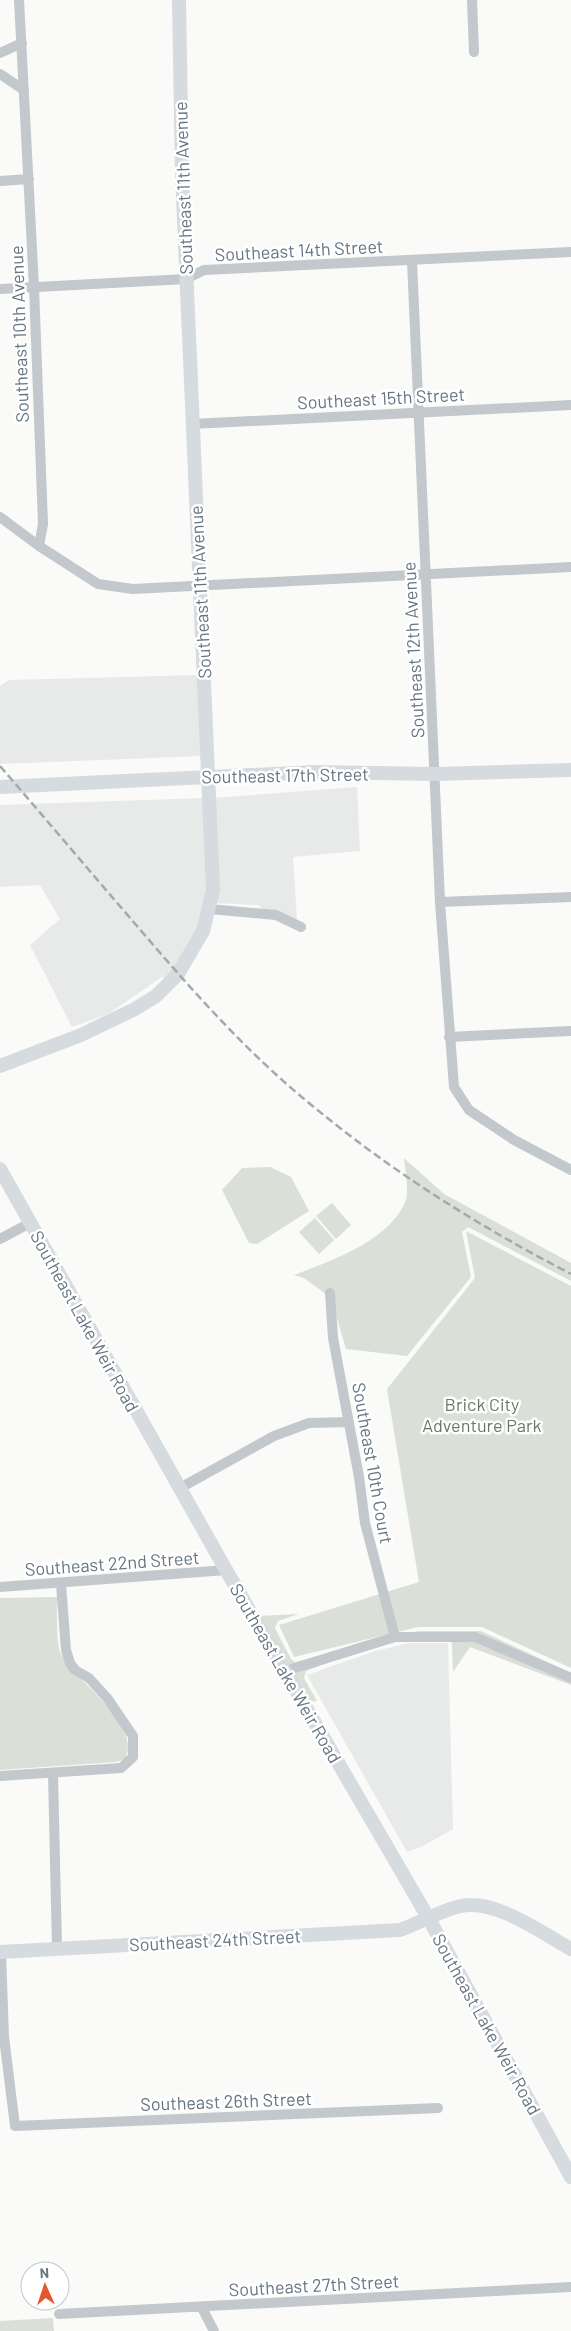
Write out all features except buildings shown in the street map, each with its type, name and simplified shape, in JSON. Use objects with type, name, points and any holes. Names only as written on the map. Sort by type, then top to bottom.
[{"type":"street","name":"Southeast 10th Avenue","points":[[19,0],[34,288],[43,524],[39,546]]},
{"type":"street","name":"Southeast 11th Avenue","points":[[0,1066],[80,1036],[156,996],[178,974],[203,931],[213,890],[186,279],[179,0]]},
{"type":"street","points":[[472,0],[474,52]]},
{"type":"street","points":[[0,53],[22,43]]},
{"type":"street","points":[[0,74],[24,90]]},
{"type":"street","points":[[0,181],[29,179]]},
{"type":"street","name":"Southeast 14th Street","points":[[0,289],[186,279],[204,270],[571,252]]},
{"type":"street","name":"Southeast 12th Avenue","points":[[412,261],[417,412],[440,902],[454,1087],[469,1110],[514,1140],[571,1170]]},
{"type":"street","name":"Southeast 15th Street","points":[[192,424],[571,405]]},
{"type":"street","points":[[0,517],[39,546],[98,584],[133,589],[571,567]]},
{"type":"street","name":"Southeast 17th Street","points":[[0,787],[315,772],[435,774],[571,770]]},
{"type":"street","points":[[440,902],[571,896]]},
{"type":"street","points":[[209,908],[276,915],[301,927]]},
{"type":"street","points":[[449,1037],[571,1031]]},
{"type":"street","name":"Southeast Lake Weir Road","points":[[0,1169],[226,1570],[429,1919],[571,2176]]},
{"type":"street","points":[[0,1239],[30,1223]]},
{"type":"street","name":"Southeast 10th Court","points":[[330,1293],[333,1338],[365,1523],[395,1637]]},
{"type":"street","points":[[180,1488],[274,1436],[309,1423],[349,1422]]},
{"type":"street","name":"Southeast 22nd Street","points":[[0,1587],[61,1584],[226,1570]]},
{"type":"street","points":[[0,1776],[53,1774],[121,1768],[133,1758],[132,1736],[108,1699],[90,1678],[70,1663],[66,1650],[61,1584]]},
{"type":"street","points":[[285,1671],[395,1637],[476,1637],[571,1678]]},
{"type":"street","points":[[53,1774],[57,1948]]},
{"type":"street","name":"Southeast 24th Street","points":[[1,1952],[400,1930],[462,1906],[488,1907],[508,1915],[571,1949]]},
{"type":"street","name":"Southeast 26th Street","points":[[1,1952],[4,2037],[15,2126],[438,2108]]},
{"type":"street","name":"Southeast 27th Street","points":[[59,2314],[202,2308],[571,2287]]},
{"type":"street","points":[[202,2308],[214,2331]]},
{"type":"shaded area","points":[[199,675],[202,756],[0,764],[0,686],[9,680]]},
{"type":"shaded area","points":[[357,787],[360,851],[293,857],[297,921],[275,918],[258,905],[215,903],[213,798]]},
{"type":"shaded area","points":[[204,798],[208,889],[199,929],[177,966],[165,979],[162,977],[108,1014],[72,1027],[30,945],[60,919],[40,885],[0,887],[0,805]]},
{"type":"shaded area","points":[[410,1643],[448,1643],[453,1829],[423,1846],[407,1852],[307,1675],[375,1651]]},
{"type":"green space","points":[[404,1158],[444,1194],[571,1263],[571,1281],[468,1227],[462,1232],[471,1277],[407,1356],[346,1349],[331,1298],[304,1278],[294,1275],[342,1256],[374,1238],[387,1227],[398,1214],[407,1196]]},
{"type":"green space","points":[[270,1167],[291,1177],[309,1211],[257,1244],[249,1243],[222,1190],[242,1168]]},
{"type":"green space","points":[[332,1203],[351,1225],[336,1239],[316,1216]]},
{"type":"green space","points":[[315,1218],[334,1240],[319,1254],[299,1232]]},
{"type":"green space","name":"Brick City Adventure Park","points":[[466,1231],[571,1286],[571,1668],[482,1627],[418,1627],[294,1657],[279,1625],[419,1582],[387,1389],[475,1278]]},
{"type":"green space","points":[[57,1597],[59,1650],[69,1665],[117,1718],[125,1732],[128,1746],[125,1759],[116,1762],[0,1770],[0,1598]]},
{"type":"green space","points":[[299,1614],[278,1621],[275,1628],[291,1659],[295,1662],[418,1631],[481,1631],[571,1673],[571,1685],[470,1647],[453,1672],[452,1643],[448,1638],[409,1638],[374,1646],[306,1671],[304,1678],[317,1701],[308,1702],[259,1616]]},
{"type":"green space","points":[[53,2318],[54,2331],[0,2331],[0,2321]]},
{"type":"railway","points":[[0,766],[190,987],[274,1073],[329,1120],[395,1169],[498,1234],[571,1274]]}]
